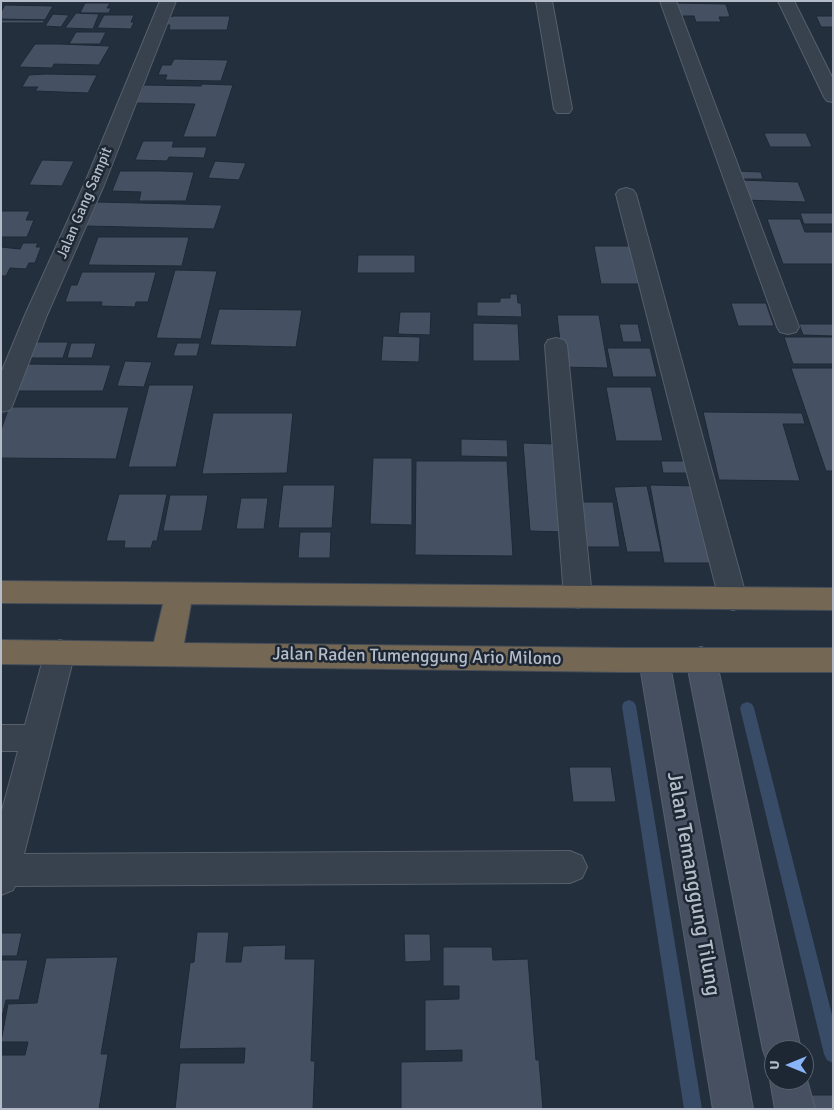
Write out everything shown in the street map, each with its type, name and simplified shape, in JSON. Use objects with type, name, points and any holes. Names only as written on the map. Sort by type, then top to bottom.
[{"type":"highway","points":[[1,592],[833,599]]},
{"type":"highway","points":[[167,653],[178,593]]},
{"type":"highway","name":"Jalan Raden Tumenggung Ario Milono","points":[[1,652],[654,660],[833,660]]},
{"type":"street","name":"Jalan Gang Sampit","points":[[1,404],[36,315],[94,185],[168,1]]},
{"type":"street","points":[[544,1],[564,109]]},
{"type":"street","points":[[668,1],[788,327]]},
{"type":"street","points":[[786,1],[831,90]]},
{"type":"street","points":[[626,194],[733,599]]},
{"type":"street","points":[[556,345],[578,597]]},
{"type":"street","points":[[60,652],[3,874],[570,867]]},
{"type":"street","points":[[701,659],[780,1040]]},
{"type":"street","name":"Jalan Temanggung Tilung","points":[[654,660],[733,1109]]},
{"type":"street","points":[[1,738],[38,738]]},
{"type":"street","points":[[791,1090],[795,1109]]},
{"type":"building","points":[[85,3],[110,3],[107,8],[111,8],[109,13],[80,13]]},
{"type":"building","points":[[674,3],[726,4],[730,17],[719,17],[721,22],[696,22],[694,16],[678,16]]},
{"type":"building","points":[[5,5],[53,6],[45,20],[1,19],[1,12]]},
{"type":"building","points":[[76,13],[99,14],[93,29],[65,28]]},
{"type":"building","points":[[53,14],[69,15],[61,27],[45,26]]},
{"type":"building","points":[[104,15],[134,15],[131,22],[134,22],[131,29],[97,28]]},
{"type":"building","points":[[230,16],[227,30],[169,30],[170,25],[167,25],[170,17]]},
{"type":"building","points":[[816,16],[833,16],[833,27],[821,27]]},
{"type":"building","points":[[1,20],[45,20],[43,23],[1,23]]},
{"type":"building","points":[[76,32],[106,32],[100,44],[69,44]]},
{"type":"building","points":[[35,44],[110,46],[99,65],[54,64],[52,68],[19,67]]},
{"type":"building","points":[[174,59],[228,60],[221,81],[165,80],[167,75],[158,75],[162,65],[171,65]]},
{"type":"building","points":[[29,75],[97,75],[88,93],[35,91],[38,87],[22,87]]},
{"type":"building","points":[[202,84],[233,85],[216,137],[183,137],[195,104],[136,103],[144,85],[201,86]]},
{"type":"building","points":[[764,133],[806,133],[812,147],[770,147]]},
{"type":"building","points":[[143,141],[174,141],[172,147],[207,147],[204,158],[169,157],[167,161],[135,160]]},
{"type":"building","points":[[42,160],[74,161],[62,186],[29,185]]},
{"type":"building","points":[[215,161],[246,163],[239,180],[208,178]]},
{"type":"building","points":[[120,171],[194,172],[186,201],[139,201],[141,192],[112,191]]},
{"type":"building","points":[[737,171],[761,172],[763,179],[739,179]]},
{"type":"building","points":[[738,180],[798,182],[806,202],[744,200]]},
{"type":"building","points":[[97,202],[222,205],[214,229],[86,226]]},
{"type":"building","points":[[1,211],[30,211],[26,220],[34,220],[27,237],[1,237]]},
{"type":"building","points":[[800,213],[833,213],[833,224],[804,224]]},
{"type":"building","points":[[767,219],[800,219],[805,232],[833,232],[833,264],[783,264]]},
{"type":"building","points":[[98,237],[189,237],[182,266],[88,265]]},
{"type":"building","points":[[23,243],[38,243],[36,247],[41,247],[35,263],[29,263],[26,269],[10,268],[6,276],[1,276],[1,247],[20,249]]},
{"type":"building","points":[[594,246],[631,246],[639,284],[601,284]]},
{"type":"building","points":[[358,255],[415,255],[415,273],[357,273]]},
{"type":"building","points":[[175,270],[217,271],[201,339],[156,338]]},
{"type":"building","points":[[82,272],[156,272],[148,302],[136,302],[135,307],[101,306],[102,302],[65,302],[71,285],[77,285]]},
{"type":"building","points":[[510,294],[517,294],[518,303],[521,303],[522,317],[477,316],[477,302],[500,302],[500,298],[510,298]]},
{"type":"building","points":[[731,303],[766,303],[774,326],[738,326]]},
{"type":"building","points":[[219,309],[302,310],[296,347],[210,345]]},
{"type":"building","points":[[400,312],[431,312],[430,335],[398,334]]},
{"type":"building","points":[[557,315],[599,315],[608,368],[563,367]]},
{"type":"building","points":[[473,323],[518,324],[520,361],[473,361]]},
{"type":"building","points":[[619,324],[638,324],[642,342],[623,342]]},
{"type":"building","points":[[799,324],[833,324],[833,336],[803,335]]},
{"type":"building","points":[[383,336],[420,337],[419,362],[381,361]]},
{"type":"building","points":[[784,337],[833,337],[833,364],[793,364]]},
{"type":"building","points":[[36,342],[68,342],[63,358],[30,358]]},
{"type":"building","points":[[71,343],[96,343],[92,358],[67,358]]},
{"type":"building","points":[[177,343],[200,343],[197,356],[173,356]]},
{"type":"building","points":[[607,348],[650,348],[657,377],[613,377]]},
{"type":"building","points":[[125,361],[152,362],[144,387],[117,386]]},
{"type":"building","points":[[22,364],[111,365],[103,391],[13,391]]},
{"type":"building","points":[[791,368],[833,368],[833,471],[826,471]]},
{"type":"building","points":[[149,385],[194,385],[176,467],[128,467]]},
{"type":"building","points":[[606,387],[651,387],[663,441],[616,441]]},
{"type":"building","points":[[9,407],[129,407],[116,459],[1,458],[1,430]]},
{"type":"building","points":[[703,412],[802,413],[805,424],[783,424],[800,481],[719,480]]},
{"type":"building","points":[[213,413],[293,413],[287,473],[202,474]]},
{"type":"building","points":[[461,439],[507,440],[508,457],[461,456]]},
{"type":"building","points":[[523,443],[556,444],[566,532],[530,531]]},
{"type":"building","points":[[373,458],[412,458],[412,525],[370,524]]},
{"type":"building","points":[[416,461],[507,461],[513,556],[415,555]]},
{"type":"building","points":[[661,461],[687,461],[690,473],[663,473]]},
{"type":"building","points":[[283,485],[335,485],[332,528],[278,528]]},
{"type":"building","points":[[650,485],[695,486],[712,563],[664,563]]},
{"type":"building","points":[[647,486],[661,552],[627,552],[614,487]]},
{"type":"building","points":[[119,494],[167,494],[157,541],[153,541],[151,548],[124,548],[125,541],[106,541]]},
{"type":"building","points":[[170,495],[208,495],[202,531],[163,531]]},
{"type":"building","points":[[241,498],[268,498],[264,529],[236,529]]},
{"type":"building","points":[[578,502],[613,502],[620,547],[584,547]]},
{"type":"building","points":[[300,532],[331,532],[330,558],[298,558]]},
{"type":"building","points":[[569,767],[611,767],[616,802],[573,802]]},
{"type":"building","points":[[197,932],[229,932],[226,962],[241,962],[243,946],[286,945],[285,959],[315,959],[311,1061],[315,1061],[313,1109],[175,1109],[180,1063],[244,1063],[245,1048],[179,1049],[190,963],[194,962]]},
{"type":"building","points":[[1,933],[22,933],[17,956],[1,956]]},
{"type":"building","points":[[404,934],[430,934],[431,961],[405,962]]},
{"type":"building","points":[[443,947],[492,947],[493,960],[528,959],[536,1060],[539,1060],[543,1109],[401,1109],[401,1062],[462,1061],[462,1050],[425,1051],[425,1000],[459,999],[459,986],[443,986]]},
{"type":"building","points":[[118,957],[101,1054],[108,1054],[99,1109],[1,1109],[1,1055],[25,1055],[28,1042],[1,1042],[8,1004],[37,1003],[46,958]]},
{"type":"building","points":[[1,960],[28,960],[19,1000],[6,1000],[1,1021]]},
{"type":"building","points":[[808,1095],[833,1095],[833,1109],[811,1109]]},
{"type":"waterway","points":[[629,706],[693,1109]]},
{"type":"waterway","points":[[747,708],[833,1054]]}]
